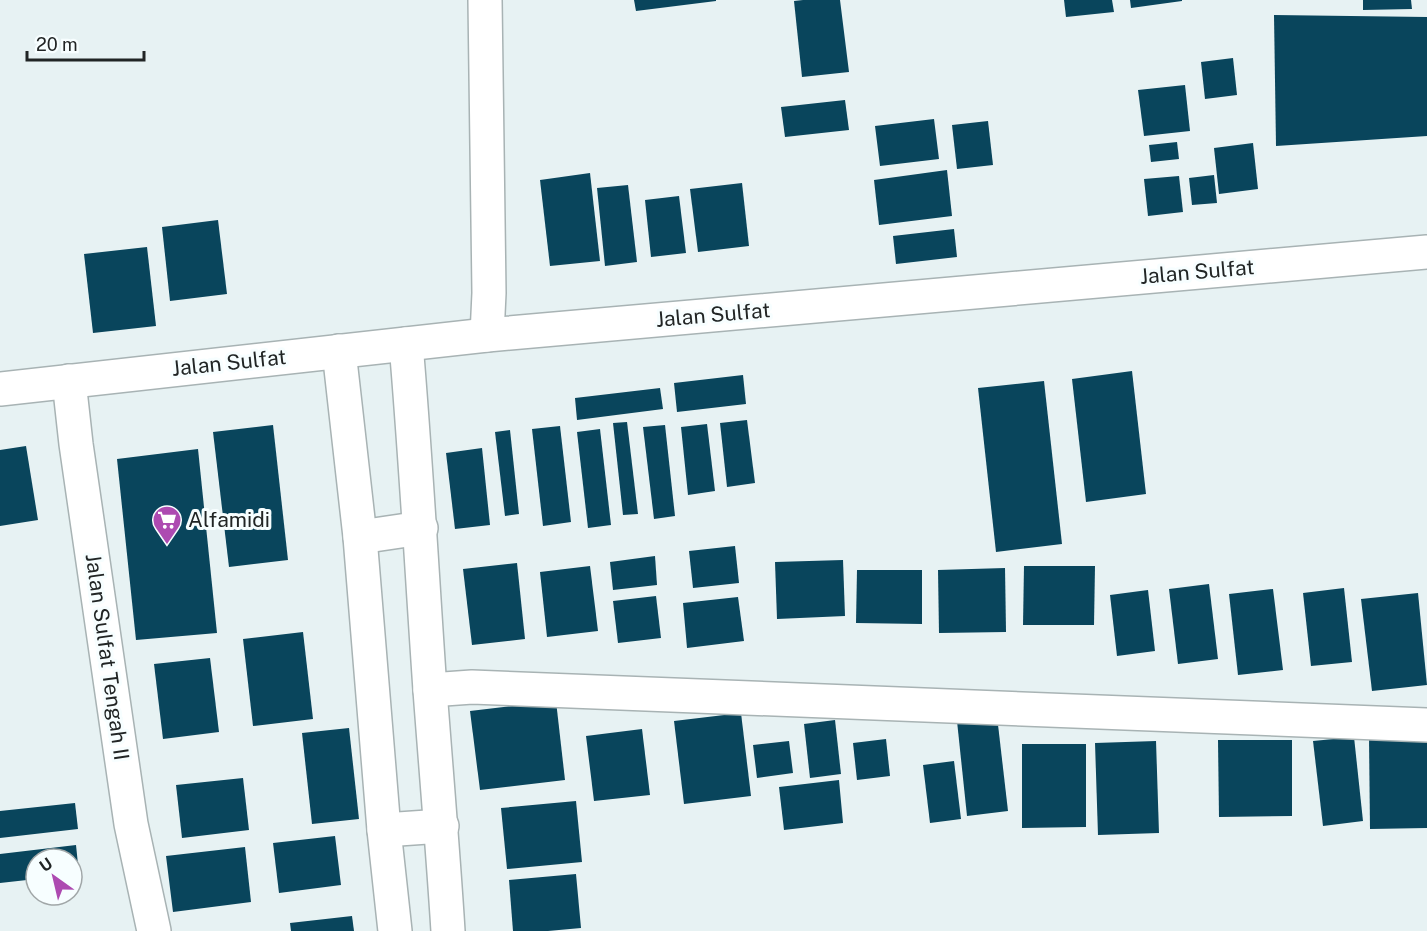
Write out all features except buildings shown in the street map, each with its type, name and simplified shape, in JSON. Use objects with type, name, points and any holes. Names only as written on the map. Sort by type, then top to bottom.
[{"type":"street","points":[[485,0],[489,292],[487,335]]},
{"type":"street","name":"Jalan Sulfat","points":[[0,389],[487,335],[1427,252]]},
{"type":"street","points":[[406,344],[421,528],[430,690],[442,825],[448,931]]},
{"type":"street","points":[[339,351],[360,537],[384,830],[395,931]]},
{"type":"street","name":"Jalan Sulfat Tengah II","points":[[69,381],[131,824],[154,931]]},
{"type":"street","points":[[360,537],[421,528]]},
{"type":"street","points":[[430,690],[472,687],[1427,725]]},
{"type":"street","points":[[384,830],[442,825]]},
{"type":"place","name":"Alfamidi","points":[[167,546]]}]
